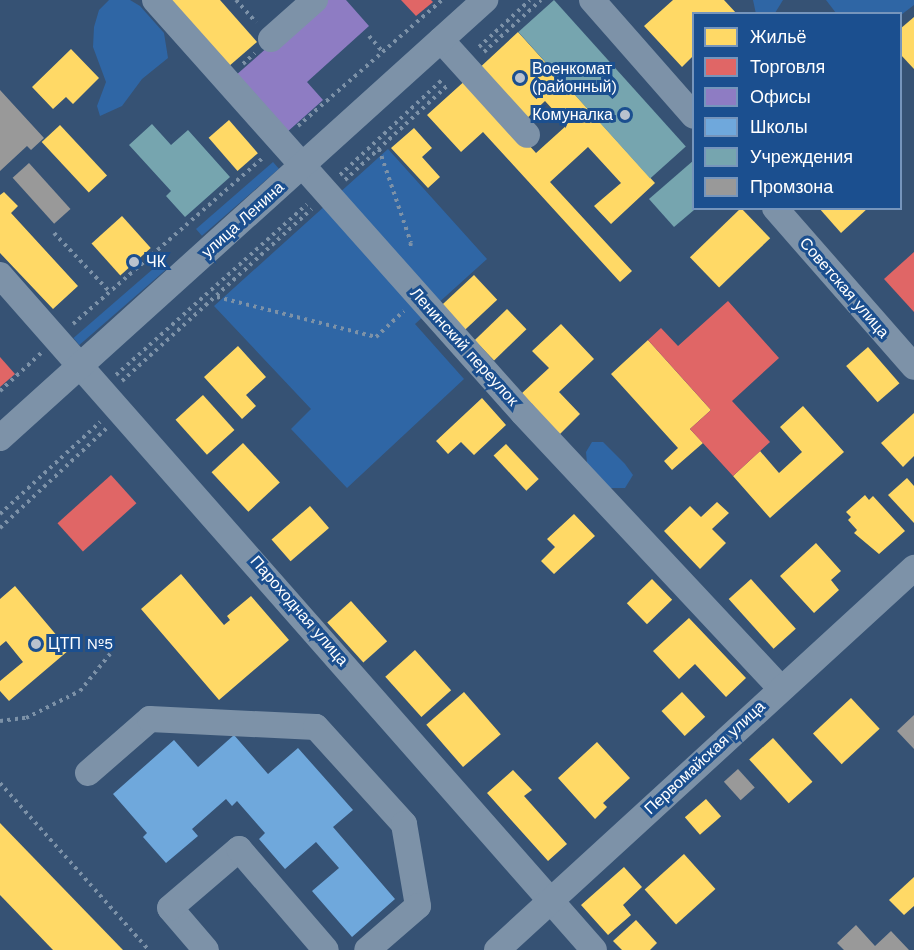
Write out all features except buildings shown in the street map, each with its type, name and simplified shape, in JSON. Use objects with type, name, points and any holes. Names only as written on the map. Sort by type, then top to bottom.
[{"type":"street","name":"Ленинский переулок","points":[[155,0],[411,288],[780,688]]},
{"type":"street","points":[[271,39],[315,0]]},
{"type":"street","name":"улица Ленина","points":[[0,438],[485,0]]},
{"type":"street","points":[[592,0],[692,115]]},
{"type":"street","points":[[441,40],[527,135]]},
{"type":"street","name":"Советская улица","points":[[777,210],[914,367]]},
{"type":"street","name":"Пароходная улица","points":[[0,275],[121,408],[552,899],[594,950]]},
{"type":"street","name":"Первомайская улица","points":[[498,950],[780,688],[914,568]]},
{"type":"street","points":[[88,773],[150,719],[316,727],[404,824],[418,906],[367,950]]},
{"type":"street","points":[[206,950],[170,908],[239,849],[326,950]]},
{"type":"path","points":[[0,390],[442,0]]},
{"type":"path","points":[[369,36],[382,51]]},
{"type":"path","points":[[392,42],[399,49]]},
{"type":"path","points":[[216,297],[376,337],[411,288],[411,243],[379,148]]},
{"type":"path","points":[[54,233],[110,292]]},
{"type":"path","points":[[190,300],[200,311]]},
{"type":"path","points":[[0,514],[121,408]]},
{"type":"path","points":[[0,528],[121,408]]},
{"type":"path","points":[[0,721],[26,718],[80,691],[110,654]]},
{"type":"path","points":[[0,783],[149,950]]},
{"type":"shaded area","points":[[109,0],[130,0],[140,6],[164,33],[168,58],[142,79],[122,106],[100,116],[97,106],[106,82],[93,47],[94,27],[99,10]]},
{"type":"shaded area","points":[[753,0],[783,0],[776,12],[756,12]]},
{"type":"shaded area","points":[[826,0],[914,0],[914,5],[902,14],[902,12],[835,12]]},
{"type":"shaded area","points":[[388,149],[487,259],[415,324],[464,379],[347,488],[291,429],[311,409],[214,306]]},
{"type":"shaded area","points":[[273,162],[279,169],[202,236],[196,229]]},
{"type":"shaded area","points":[[161,262],[167,269],[79,345],[73,338]]},
{"type":"shaded area","points":[[592,442],[603,442],[633,475],[625,488],[610,488],[587,463],[586,452]]},
{"type":"place","name":"Военкомат (районный)","points":[[520,78]]},
{"type":"place","name":"Комуналка","points":[[625,115]]},
{"type":"place","name":"ЧК","points":[[134,262]]},
{"type":"place","name":"ЦТП №5","points":[[36,644]]}]
